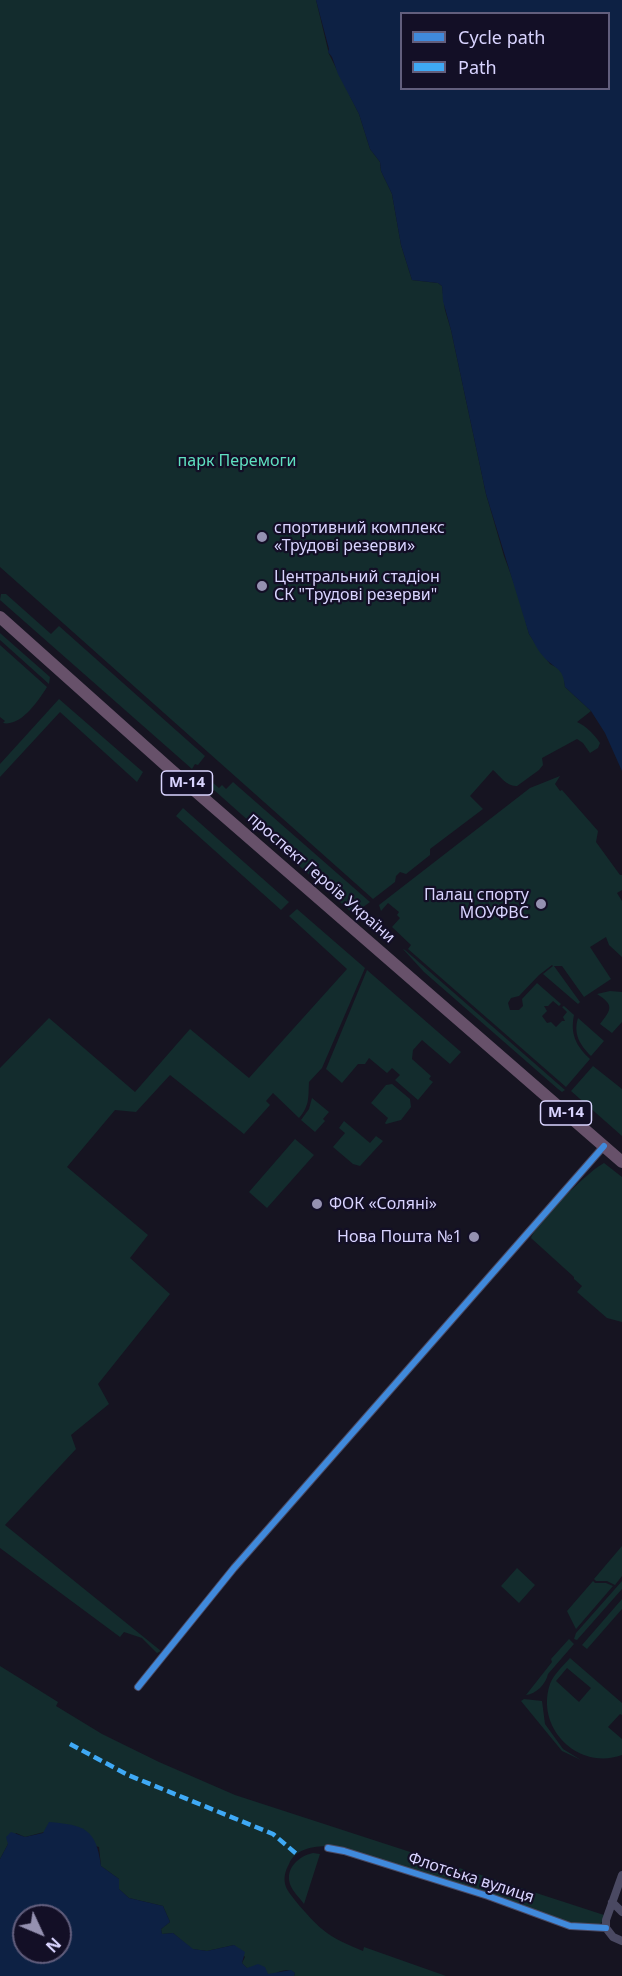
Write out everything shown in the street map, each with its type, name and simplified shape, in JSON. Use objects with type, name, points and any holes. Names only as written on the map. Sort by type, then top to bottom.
[{"type":"highway","name":"проспект Героїв України","points":[[0,617],[170,769],[622,1162]]},
{"type":"street","points":[[138,1687],[234,1568],[604,1146]]},
{"type":"street","name":"Флотська вулиця","points":[[328,1848],[488,1896],[570,1926],[606,1928]]},
{"type":"street","points":[[622,1875],[606,1920],[606,1928],[613,1937],[622,1941]]},
{"type":"street","points":[[612,1902],[622,1912]]},
{"type":"green space","name":"парк Перемоги","points":[[0,0],[316,0],[329,54],[359,114],[370,149],[380,162],[381,171],[392,194],[401,245],[412,280],[438,283],[442,286],[445,310],[486,494],[529,634],[550,664],[564,675],[565,687],[591,711],[577,722],[590,731],[600,743],[598,748],[590,753],[577,739],[542,758],[543,765],[539,770],[517,786],[507,783],[493,770],[470,796],[483,809],[430,849],[430,855],[406,874],[400,872],[395,882],[373,899],[0,567]]},
{"type":"green space","points":[[1,594],[6,594],[51,634],[59,626],[205,756],[198,765],[195,764],[192,769],[0,600]]},
{"type":"green space","points":[[0,633],[50,677],[49,684],[0,640]]},
{"type":"green space","points":[[0,645],[47,687],[23,717],[10,723],[3,723],[5,721],[0,717]]},
{"type":"green space","points":[[59,699],[143,772],[137,782],[60,712],[0,777],[0,764]]},
{"type":"green space","points":[[199,771],[219,788],[222,785],[226,789],[233,782],[370,902],[359,910],[350,911],[196,774]]},
{"type":"green space","points":[[560,776],[555,784],[598,831],[596,842],[622,875],[622,890],[617,893],[622,901],[622,957],[609,945],[606,937],[590,947],[611,979],[584,997],[562,966],[554,966],[580,1002],[578,1004],[543,974],[552,965],[519,996],[511,998],[508,1003],[510,1010],[519,1010],[523,1006],[522,999],[537,983],[561,1004],[559,1006],[553,1001],[548,1006],[544,1006],[547,1011],[542,1016],[547,1023],[551,1022],[556,1027],[565,1021],[563,1017],[567,1012],[562,1007],[564,1006],[574,1015],[575,1039],[590,1059],[566,1087],[408,949],[411,945],[392,927],[400,918],[397,915],[399,912],[388,903],[381,911],[379,905],[530,788]]},
{"type":"green space","points":[[183,808],[289,902],[281,910],[176,816]]},
{"type":"green space","points":[[297,909],[365,968],[322,1068],[309,1082],[307,1105],[299,1118],[273,1093],[266,1101],[270,1105],[244,1134],[170,1075],[136,1112],[115,1110],[67,1167],[148,1235],[130,1258],[170,1294],[98,1384],[109,1404],[71,1435],[76,1449],[5,1525],[161,1651],[157,1653],[142,1638],[124,1632],[120,1637],[0,1548],[0,1068],[49,1018],[135,1092],[190,1029],[249,1078],[347,969],[289,916]]},
{"type":"green space","points":[[403,949],[565,1090],[562,1092],[558,1089],[424,972]]},
{"type":"green space","points":[[367,970],[461,1052],[450,1064],[422,1040],[413,1050],[412,1059],[431,1076],[429,1079],[433,1082],[418,1100],[395,1080],[400,1075],[392,1068],[387,1073],[369,1058],[365,1064],[358,1064],[342,1083],[326,1069]]},
{"type":"green space","points":[[610,991],[622,992],[622,1022],[612,1033],[600,1024],[609,1011],[609,1004],[597,994]]},
{"type":"green space","points":[[578,1018],[604,1041],[591,1056],[578,1039],[576,1029]]},
{"type":"green space","points":[[593,1066],[622,1089],[622,1136],[571,1091]]},
{"type":"green space","points":[[392,1084],[410,1099],[411,1107],[401,1120],[386,1124],[388,1118],[371,1103],[386,1085]]},
{"type":"green space","points":[[312,1098],[329,1112],[323,1119],[325,1121],[315,1132],[301,1120],[309,1109]]},
{"type":"green space","points":[[344,1121],[370,1143],[376,1136],[383,1141],[360,1166],[353,1164],[333,1147],[345,1133],[339,1128]]},
{"type":"green space","points":[[295,1139],[314,1155],[267,1208],[249,1192]]},
{"type":"green space","points":[[604,1163],[622,1177],[622,1322],[607,1318],[577,1292],[582,1286],[531,1238],[543,1220],[564,1198],[586,1176]]},
{"type":"green space","points":[[622,1546],[622,1576],[615,1585],[607,1581],[596,1581],[594,1579]]},
{"type":"green space","points":[[517,1568],[535,1585],[519,1603],[501,1586]]},
{"type":"green space","points":[[593,1581],[613,1586],[576,1629],[567,1611]]},
{"type":"green space","points":[[622,1581],[622,1589],[577,1640],[574,1639],[576,1633]]},
{"type":"green space","points":[[622,1599],[622,1609],[587,1649],[582,1645]]},
{"type":"green space","points":[[569,1639],[574,1644],[548,1674],[543,1685],[537,1691],[526,1695],[552,1662],[551,1659]]},
{"type":"green space","points":[[570,1658],[622,1703],[622,1715],[620,1714],[608,1727],[622,1739],[622,1755],[606,1758],[590,1757],[564,1742],[555,1730],[549,1716],[547,1700],[550,1684],[556,1673]],"holes":[[[567,1668],[591,1688],[579,1702],[556,1681]]]},
{"type":"green space","points":[[0,1666],[58,1702],[56,1706],[102,1734],[235,1795],[604,1915],[602,1922],[596,1927],[581,1926],[322,1846],[305,1849],[296,1855],[286,1869],[285,1875],[288,1891],[314,1921],[341,1942],[363,1951],[364,1947],[446,1976],[294,1976],[295,1973],[287,1970],[272,1975],[247,1968],[242,1963],[245,1957],[234,1945],[207,1951],[192,1949],[173,1933],[162,1934],[161,1929],[170,1922],[163,1906],[129,1898],[119,1889],[119,1879],[101,1866],[99,1847],[44,1832],[25,1837],[16,1833],[0,1859]]},
{"type":"green space","points":[[524,1699],[542,1701],[545,1724],[563,1749],[581,1760],[562,1751],[521,1701]]},
{"type":"green space","points":[[313,1853],[320,1854],[304,1904],[291,1887],[289,1878],[294,1864]]},
{"type":"water","points":[[316,0],[622,0],[622,771],[605,733],[591,711],[565,687],[560,672],[541,654],[529,634],[486,494],[443,301],[442,286],[438,283],[412,280],[401,245],[392,194],[381,171],[380,162],[370,149],[359,114],[328,52]]},
{"type":"water","points":[[49,1822],[80,1827],[92,1836],[99,1853],[101,1866],[119,1879],[119,1889],[129,1898],[163,1906],[170,1922],[161,1929],[162,1934],[173,1933],[193,1949],[207,1951],[234,1945],[245,1952],[242,1963],[247,1968],[258,1964],[265,1967],[268,1974],[291,1970],[295,1973],[294,1976],[0,1976],[0,1859],[8,1844],[6,1837],[11,1832],[25,1837],[43,1833]]},
{"type":"marked path","points":[[70,1744],[128,1775],[273,1834],[299,1856]]},
{"type":"cycle path","points":[[138,1687],[234,1568],[604,1146]]},
{"type":"cycle path","points":[[328,1848],[488,1896],[570,1926],[606,1928]]},
{"type":"place","name":"спортивний комплекс «Трудові резерви»","points":[[262,537]]},
{"type":"place","name":"Центральний стадіон СК \"Трудові резерви\"","points":[[262,586]]},
{"type":"place","name":"Палац спорту МОУФВС","points":[[541,904]]},
{"type":"place","name":"ФОК «Соляні»","points":[[317,1204]]},
{"type":"place","name":"Нова Пошта №1","points":[[474,1237]]}]
